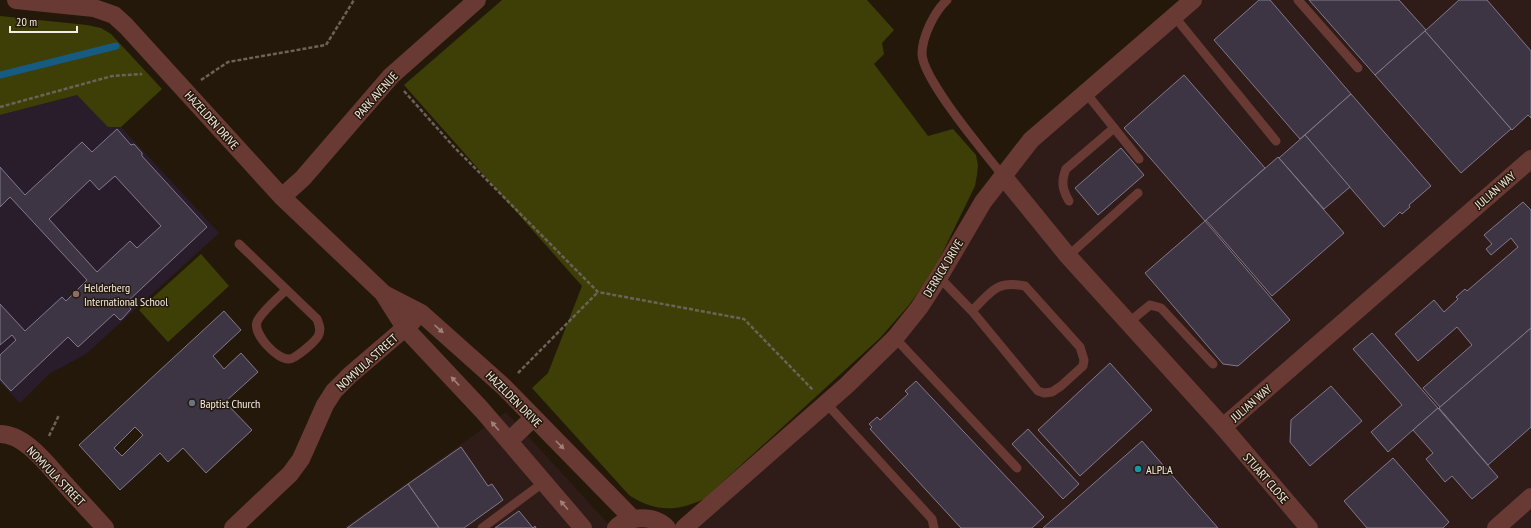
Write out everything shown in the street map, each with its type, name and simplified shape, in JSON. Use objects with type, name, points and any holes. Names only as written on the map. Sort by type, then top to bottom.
[{"type":"street","name":"HAZELDEN DRIVE","points":[[16,0],[94,8],[114,15],[137,37],[282,197],[383,293],[405,328],[482,410],[584,528]]},
{"type":"street","name":"PARK AVENUE","points":[[282,197],[303,178],[391,76],[477,0]]},
{"type":"street","name":"DERRICK DRIVE","points":[[684,528],[826,403],[895,338],[919,308],[983,202],[1031,140],[1193,0]]},
{"type":"street","name":"JULIAN WAY","points":[[1003,176],[1068,256],[1222,427],[1531,159]]},
{"type":"street","name":"HAZELDEN DRIVE","points":[[383,293],[421,314],[504,387],[633,519]]},
{"type":"street","name":"NOMVULA STREET","points":[[233,528],[290,474],[301,459],[325,405],[334,391],[350,375],[421,314]]},
{"type":"street","points":[[509,441],[533,418]]},
{"type":"street","name":"STUART CLOSE","points":[[1222,427],[1309,528]]},
{"type":"street","name":"NOMVULA STREET","points":[[0,434],[13,437],[24,443],[39,455],[105,528]]},
{"type":"street","points":[[1496,528],[1531,497]]},
{"type":"street","points":[[616,528],[619,525],[633,519],[649,519],[664,525],[667,528]]},
{"type":"lane","points":[[947,0],[928,26],[922,55],[930,77],[938,89],[1003,176]]},
{"type":"lane","points":[[1298,0],[1358,68]]},
{"type":"lane","points":[[1174,16],[1276,141]]},
{"type":"lane","points":[[1086,93],[1139,159]]},
{"type":"lane","points":[[1069,201],[1062,185],[1066,169],[1114,128]]},
{"type":"lane","points":[[1068,256],[1138,193]]},
{"type":"lane","points":[[239,244],[317,319],[320,326],[318,338],[290,359],[282,358],[273,351],[258,334],[256,329],[260,316],[286,290]]},
{"type":"lane","points":[[939,276],[972,311],[1038,391],[1044,393],[1052,392],[1083,366],[1084,360],[1080,347],[1025,286],[1004,284],[994,288],[972,311]]},
{"type":"lane","points":[[1128,323],[1150,306],[1161,308],[1213,364]]},
{"type":"lane","points":[[895,338],[1017,468]]},
{"type":"lane","points":[[826,403],[932,519],[934,528]]},
{"type":"lane","points":[[482,528],[544,482]]},
{"type":"path","points":[[391,76],[454,147],[598,292],[744,319],[826,403]]},
{"type":"path","points":[[504,387],[598,292]]},
{"type":"shaded area","points":[[502,0],[867,0],[894,30],[882,43],[884,54],[874,64],[928,136],[953,129],[976,155],[978,165],[975,186],[934,270],[909,305],[880,338],[704,499],[694,503],[675,508],[657,507],[648,505],[629,495],[532,388],[548,373],[582,286],[404,85]]},
{"type":"shaded area","points":[[1194,0],[1531,0],[1531,528],[689,528],[895,339],[1032,141]]},
{"type":"shaded area","points":[[0,16],[87,25],[101,28],[111,34],[162,89],[121,127],[108,127],[77,95],[0,115]]},
{"type":"shaded area","name":"Helderberg International School","points":[[77,95],[108,126],[121,127],[219,233],[86,354],[49,374],[20,403],[0,382],[0,115]]},
{"type":"shaded area","points":[[201,254],[229,286],[168,342],[139,310]]},
{"type":"shaded area","points":[[506,412],[612,528],[344,528]]},
{"type":"building","points":[[1259,0],[1270,0],[1351,94],[1300,139],[1214,40]]},
{"type":"building","points":[[1309,0],[1399,0],[1426,30],[1375,75]]},
{"type":"building","points":[[1459,0],[1487,0],[1531,51],[1531,118],[1528,115],[1512,130],[1425,31]]},
{"type":"building","points":[[1425,31],[1511,129],[1461,173],[1375,75]]},
{"type":"building","points":[[1184,75],[1265,168],[1205,221],[1124,128]]},
{"type":"building","points":[[1351,94],[1431,186],[1409,205],[1410,207],[1402,214],[1400,212],[1384,227],[1305,135]]},
{"type":"building","points":[[117,129],[131,145],[134,144],[142,153],[142,156],[207,227],[126,303],[131,309],[122,319],[120,320],[114,314],[78,347],[68,337],[11,391],[0,379],[0,355],[16,340],[12,335],[0,345],[0,304],[25,331],[62,297],[66,301],[87,280],[10,197],[0,207],[0,167],[25,195],[82,142],[92,152]],"holes":[[[115,176],[161,226],[137,248],[130,241],[97,272],[49,219],[90,180],[99,190]]]},
{"type":"building","points":[[1305,135],[1350,187],[1324,209],[1279,158]]},
{"type":"building","points":[[1121,148],[1144,175],[1098,215],[1075,188]]},
{"type":"building","points":[[1278,157],[1344,233],[1272,296],[1206,220]]},
{"type":"building","points":[[1523,202],[1531,210],[1531,328],[1440,407],[1423,388],[1472,345],[1457,327],[1418,361],[1395,334],[1434,300],[1444,312],[1458,299],[1456,297],[1465,289],[1467,291],[1518,247],[1511,238],[1491,255],[1486,249],[1492,244],[1484,235]]},
{"type":"building","points":[[1205,221],[1290,320],[1238,366],[1223,364],[1145,273]]},
{"type":"building","points":[[224,311],[241,330],[213,356],[224,369],[241,353],[258,372],[225,402],[252,430],[206,473],[183,448],[168,462],[160,453],[120,490],[79,445]],"holes":[[[135,427],[143,435],[122,456],[114,448]]]},
{"type":"building","points":[[1531,328],[1531,427],[1488,465],[1439,408]]},
{"type":"building","points":[[1372,333],[1438,408],[1388,452],[1371,432],[1402,405],[1353,349]]},
{"type":"building","points":[[1110,363],[1152,410],[1080,476],[1038,430]]},
{"type":"building","points":[[916,381],[1044,517],[1032,528],[961,528],[870,429],[872,427],[869,424],[877,417],[880,420],[908,394],[905,391]]},
{"type":"building","points":[[1331,386],[1362,421],[1310,466],[1290,442],[1291,420]]},
{"type":"building","points":[[1438,408],[1498,477],[1472,499],[1452,476],[1445,482],[1426,459],[1433,453],[1413,430]]},
{"type":"building","points":[[1028,429],[1079,484],[1063,499],[1012,444]]},
{"type":"building","name":"ALPLA","points":[[1142,441],[1218,528],[1043,528]]},
{"type":"building","points":[[461,447],[488,486],[492,484],[503,500],[464,528],[439,528],[408,484]]},
{"type":"building","points":[[1393,458],[1449,522],[1443,528],[1367,528],[1344,501]]},
{"type":"building","points":[[408,484],[439,528],[347,528]]},
{"type":"building","points":[[519,511],[533,528],[495,528]]},
{"type":"waterway","points":[[0,75],[116,46]]},
{"type":"place","name":"Helderberg International School","points":[[76,294]]},
{"type":"place","name":"Baptist Church","points":[[192,403]]},
{"type":"place","name":"ALPLA","points":[[1138,469]]}]
